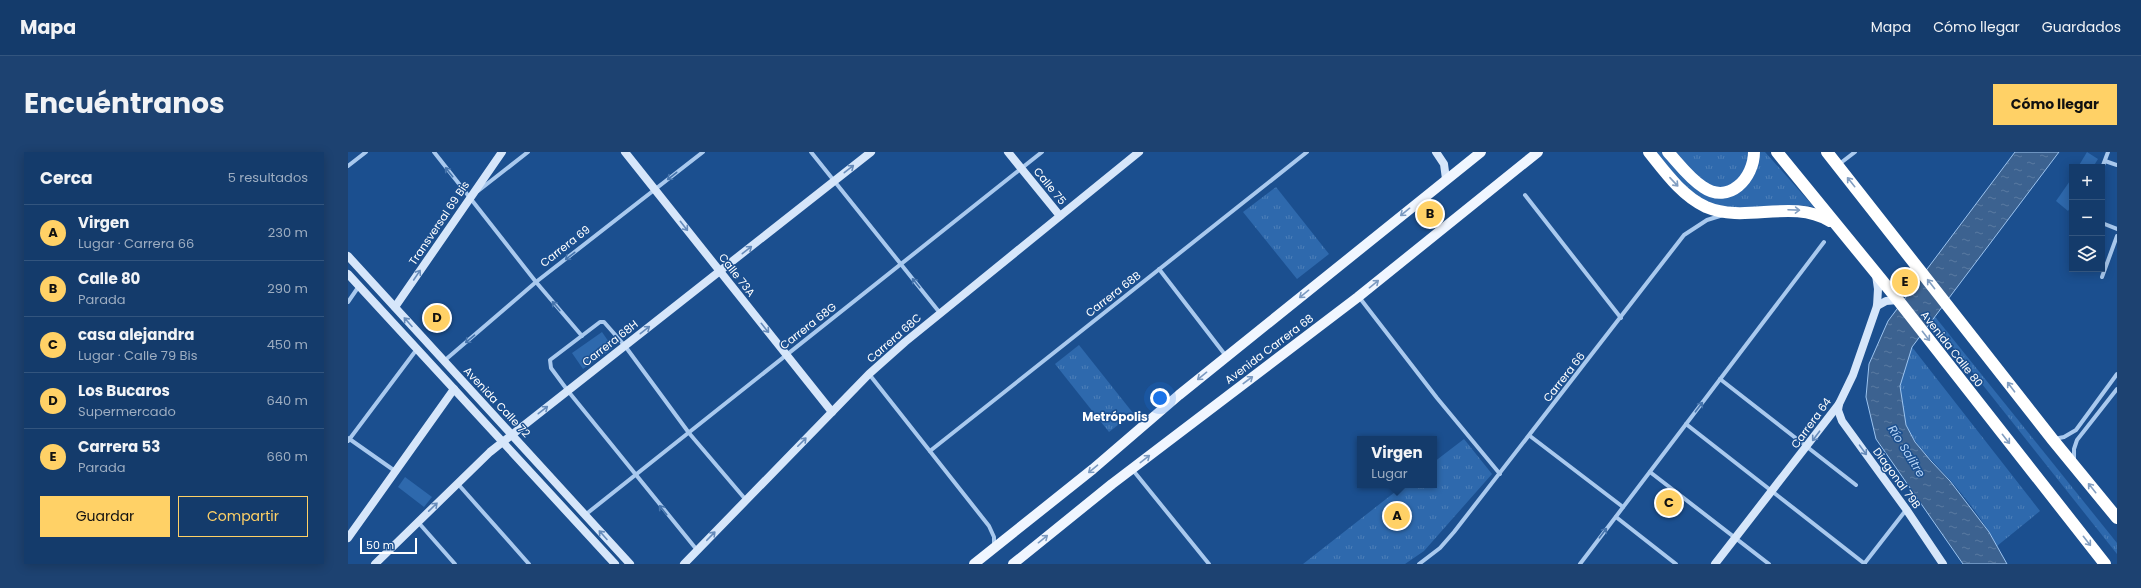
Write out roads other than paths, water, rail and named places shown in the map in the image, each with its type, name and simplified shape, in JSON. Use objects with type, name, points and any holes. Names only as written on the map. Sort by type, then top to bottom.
[{"type":"highway","points":[[1649,152],[1672,180],[1693,199],[1706,207],[1731,213],[1795,210],[1819,214],[1837,225]]},
{"type":"highway","points":[[1668,152],[1696,182],[1704,188],[1715,192],[1728,191],[1744,181],[1754,163],[1754,152]]},
{"type":"highway","name":"Avenida Calle 80","points":[[1777,152],[1898,300],[2104,564]]},
{"type":"highway","name":"Avenida Calle 80","points":[[1827,152],[2052,440],[2117,518]]},
{"type":"main road","name":"Avenida Carrera 68","points":[[974,564],[1093,469],[1227,356],[1481,152]]},
{"type":"main road","name":"Avenida Carrera 68","points":[[1013,564],[1132,469],[1358,297],[1538,152]]},
{"type":"street","points":[[348,166],[366,152]]},
{"type":"street","points":[[434,152],[536,282],[582,336]]},
{"type":"street","name":"Transversal 69 Bis","points":[[395,307],[502,152]]},
{"type":"street","points":[[470,198],[528,152]]},
{"type":"street","name":"Calle 73A","points":[[625,152],[832,412]]},
{"type":"street","name":"Carrera 69","points":[[444,361],[536,282],[703,152]]},
{"type":"street","points":[[811,152],[940,314]]},
{"type":"street","name":"Carrera 68H","points":[[378,563],[458,483],[503,442],[871,152]]},
{"type":"street","name":"Calle 75","points":[[1008,152],[1060,216]]},
{"type":"street","name":"Carrera 68G","points":[[585,515],[1042,152]]},
{"type":"street","name":"Carrera 68C","points":[[684,564],[869,374],[940,314],[1139,152]]},
{"type":"street","name":"Carrera 68B","points":[[930,451],[1307,152]]},
{"type":"street","points":[[1436,152],[1444,164],[1446,179]]},
{"type":"street","points":[[1838,165],[1855,152]]},
{"type":"street","points":[[2104,164],[2108,152]]},
{"type":"street","points":[[2105,161],[2117,165]]},
{"type":"street","points":[[1525,196],[1621,318]]},
{"type":"street","name":"Carrera 66","points":[[1419,564],[1440,548],[1500,474],[1684,235],[1697,225],[1707,220],[1731,213]]},
{"type":"street","points":[[2105,224],[2117,229]]},
{"type":"street","points":[[2102,277],[2117,236]]},
{"type":"street","points":[[1580,564],[1824,242]]},
{"type":"street","name":"Avenida Calle 72","points":[[348,256],[630,564]]},
{"type":"street","points":[[1159,269],[1227,356]]},
{"type":"street","name":"Carrera 64","points":[[1715,564],[1839,404],[1853,375],[1877,306],[1878,289],[1876,273]]},
{"type":"street","name":"Avenida Calle 72","points":[[348,274],[615,564]]},
{"type":"street","points":[[348,302],[359,286]]},
{"type":"street","points":[[1358,297],[1437,398],[1500,474]]},
{"type":"street","points":[[1877,306],[1886,301],[1898,300]]},
{"type":"street","points":[[697,551],[568,391],[549,364],[550,360],[600,322],[604,322],[625,346],[689,433],[746,500]]},
{"type":"street","points":[[396,471],[348,439],[417,348]]},
{"type":"street","points":[[869,374],[989,526],[994,537],[994,548]]},
{"type":"street","points":[[2052,440],[2064,437],[2076,430],[2117,374]]},
{"type":"street","points":[[1720,379],[1856,485]]},
{"type":"street","points":[[348,538],[454,389]]},
{"type":"street","points":[[2074,466],[2074,449],[2077,440],[2117,389]]},
{"type":"street","name":"Diagonal 79B","points":[[1839,404],[1838,410],[1842,421],[1906,509],[1943,564]]},
{"type":"street","points":[[1686,424],[1865,564],[1906,509]]},
{"type":"street","points":[[1530,436],[1623,507]]},
{"type":"street","points":[[1132,469],[1208,564]]},
{"type":"street","points":[[1650,472],[1769,564]]},
{"type":"street","points":[[458,483],[529,564]]},
{"type":"street","points":[[1616,517],[1676,564]]},
{"type":"street","points":[[418,522],[455,564]]},
{"type":"water","name":"Río Salitre","points":[[2015,152],[2059,152],[1912,347],[1900,386],[1906,425],[1915,442],[1950,481],[1989,532],[2007,564],[1963,564],[1876,439],[1866,397],[1869,364],[1888,321]]},
{"type":"place","name":"Calle 80","points":[[1430,214]]},
{"type":"place","name":"Carrera 53","points":[[1905,282]]},
{"type":"place","name":"Los Bucaros","points":[[437,318]]},
{"type":"place","name":"casa alejandra","points":[[1669,503]]},
{"type":"place","name":"Virgen","points":[[1397,516]]},
{"type":"district","name":"Metrópolis","points":[[1115,416]]}]
